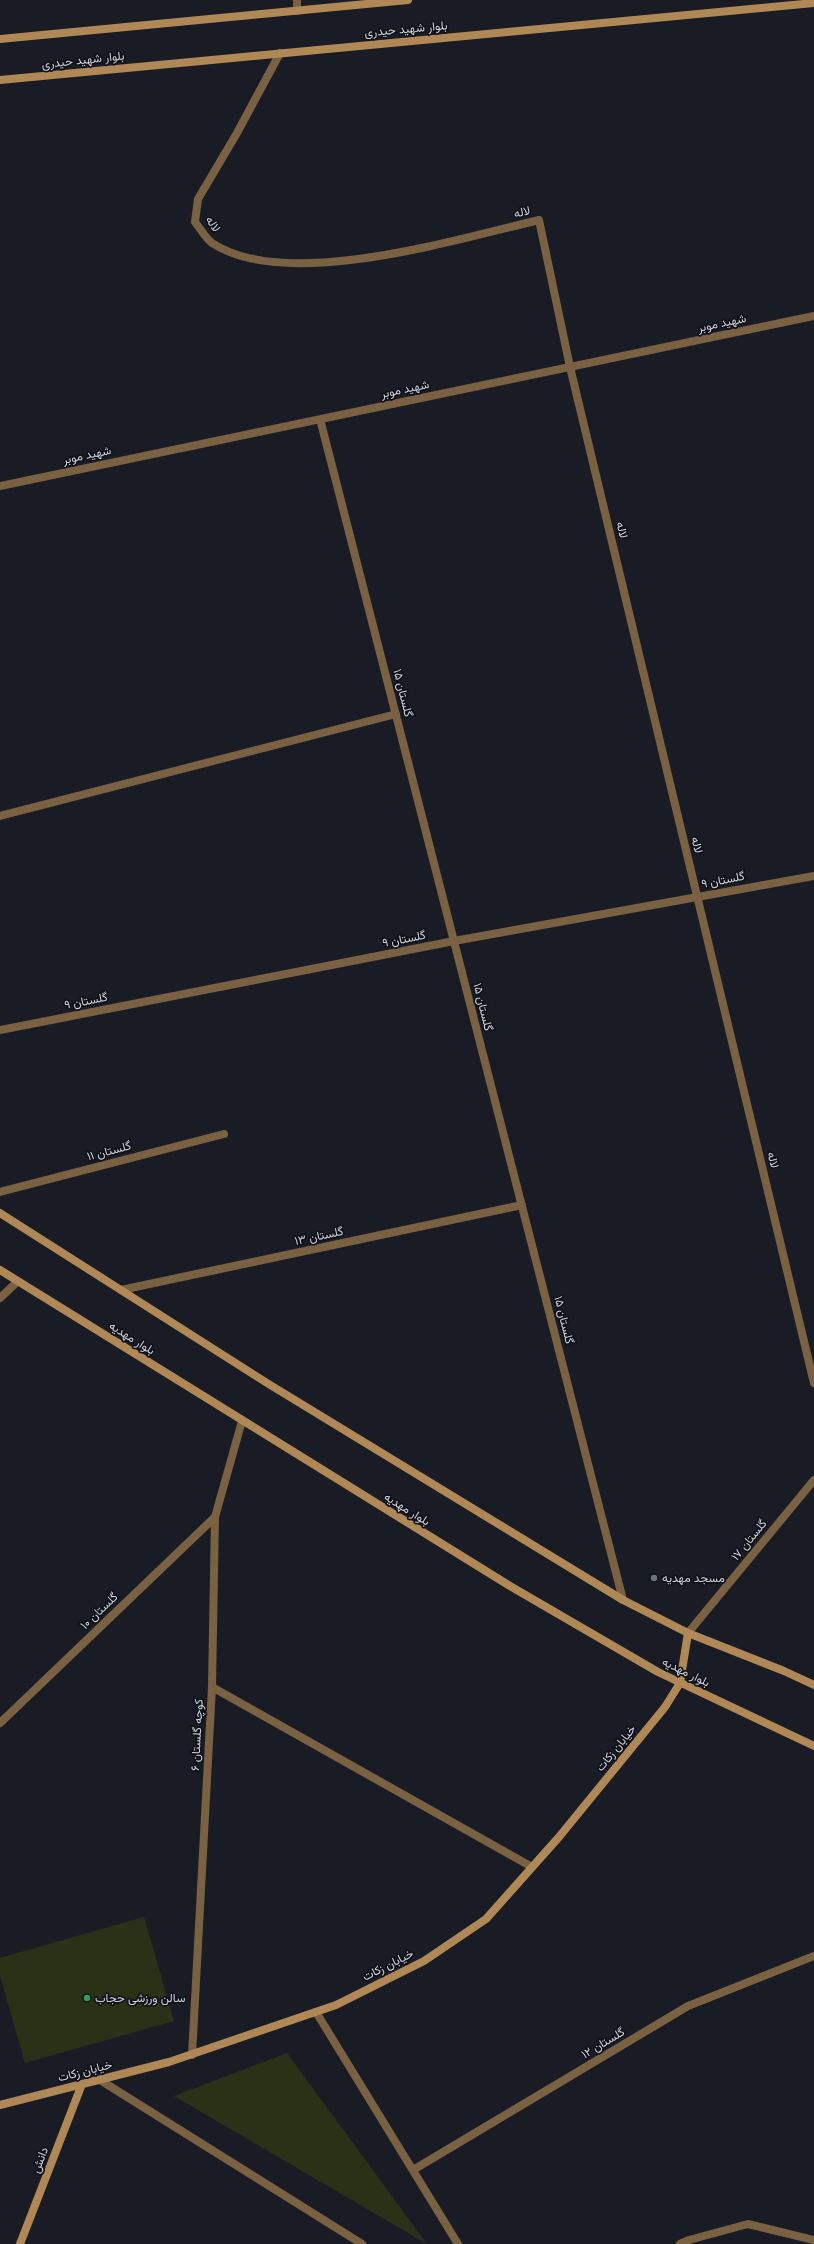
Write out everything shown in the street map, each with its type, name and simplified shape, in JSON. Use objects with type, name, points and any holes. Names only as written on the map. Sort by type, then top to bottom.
[{"type":"main road","points":[[0,39],[408,0]]},
{"type":"main road","name":"بلوار شهید حیدری","points":[[0,80],[814,3]]},
{"type":"main road","points":[[0,1213],[267,1383],[623,1600],[688,1633],[784,1671],[814,1685]]},
{"type":"main road","name":"بلوار مهدیه","points":[[0,1270],[17,1282],[510,1586],[658,1672],[814,1746]]},
{"type":"main road","points":[[680,1683],[688,1633]]},
{"type":"main road","name":"خیابان زکات","points":[[0,2105],[192,2055],[336,2005],[430,1957],[486,1919],[559,1837],[665,1707],[680,1683]]},
{"type":"main road","name":"دانش","points":[[20,2244],[82,2084]]},
{"type":"street","points":[[297,0],[297,11]]},
{"type":"street","name":"لاله","points":[[280,53],[237,133],[198,199],[196,222],[211,242],[240,257],[297,265],[395,254],[539,220],[570,367],[814,1383]]},
{"type":"street","name":"شهید موبر","points":[[0,486],[814,316]]},
{"type":"street","name":"گلستان ۱۵","points":[[320,419],[623,1600]]},
{"type":"street","points":[[0,816],[396,714]]},
{"type":"street","name":"گلستان ۹","points":[[0,1030],[454,941],[814,876]]},
{"type":"street","name":"گلستان ۱۱","points":[[0,1192],[224,1134]]},
{"type":"street","name":"گلستان ۱۳","points":[[121,1290],[522,1205]]},
{"type":"street","points":[[0,1298],[17,1282]]},
{"type":"street","name":"کوچه گلستان ۶","points":[[192,2055],[212,1687],[215,1517],[242,1420]]},
{"type":"street","name":"گلستان ۱۷","points":[[688,1633],[814,1480]]},
{"type":"street","name":"گلستان ۱۰","points":[[0,1723],[215,1517]]},
{"type":"street","points":[[212,1687],[532,1867]]},
{"type":"street","name":"گلستان ۱۲","points":[[413,2170],[688,2006],[814,1956]]},
{"type":"street","points":[[316,2012],[458,2244]]},
{"type":"street","points":[[100,2080],[362,2244]]},
{"type":"street","points":[[680,2244],[689,2240],[748,2224],[814,2240]]},
{"type":"green space","name":"سالن ورزشی حجاب","points":[[144,1917],[174,2021],[25,2063],[0,1976],[0,1958]]},
{"type":"green space","points":[[287,2053],[427,2244],[174,2096]]},
{"type":"place","name":"مسجد مهدیه","points":[[654,1578]]},
{"type":"place","name":"سالن ورزشی حجاب","points":[[87,1998]]}]
